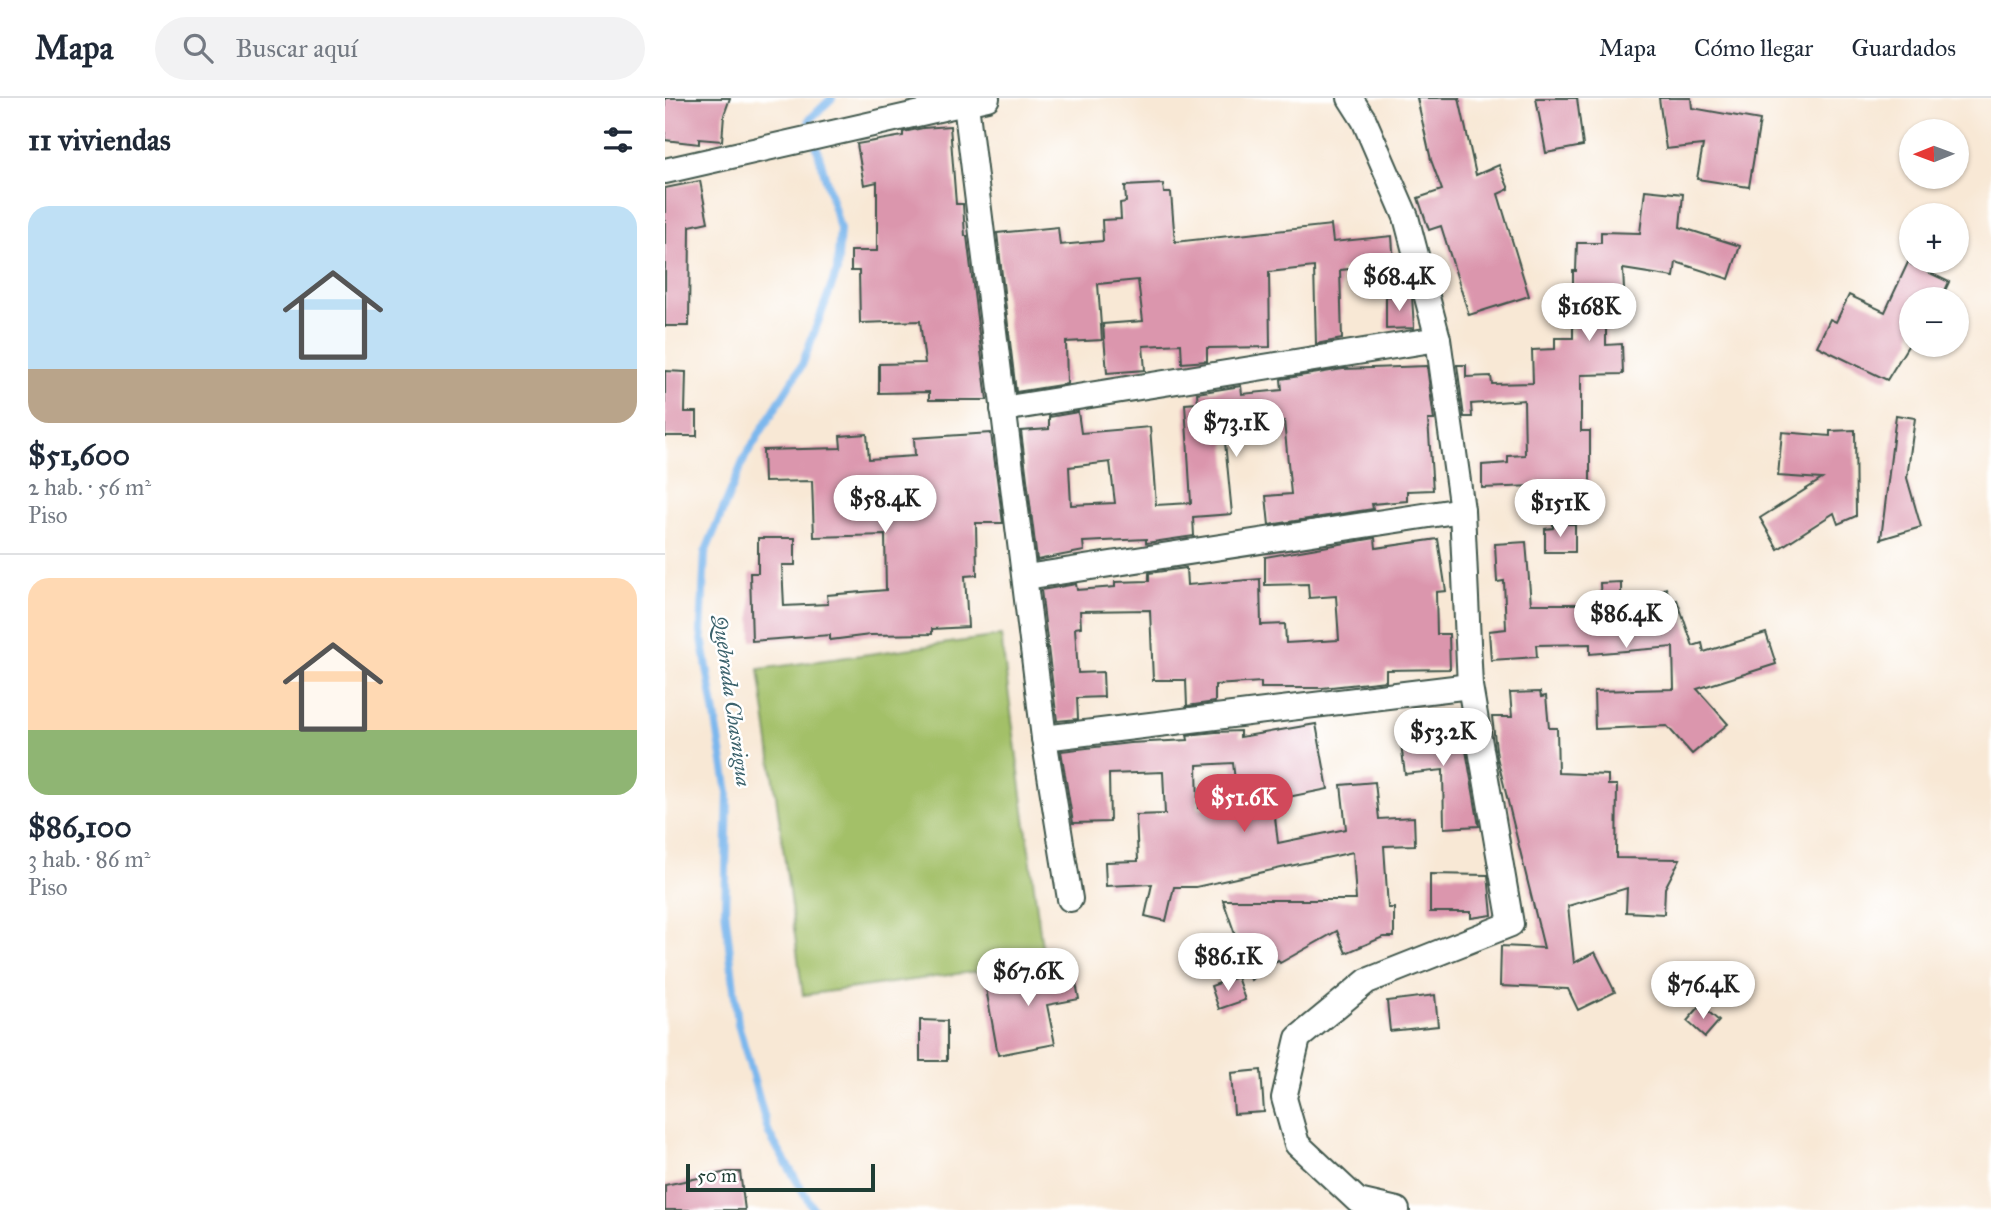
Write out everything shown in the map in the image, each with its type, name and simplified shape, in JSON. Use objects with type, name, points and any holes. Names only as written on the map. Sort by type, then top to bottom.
[{"type":"street","points":[[1350,98],[1364,120],[1406,217],[1438,339],[1462,510],[1470,686],[1511,924],[1367,981],[1298,1038],[1284,1098],[1297,1144],[1358,1201],[1398,1210]]},
{"type":"street","points":[[665,171],[976,101],[1003,409],[1044,738],[1070,899]]},
{"type":"street","points":[[1003,409],[1438,339]]},
{"type":"street","points":[[1026,577],[1462,510]]},
{"type":"street","points":[[1044,738],[1470,686]]},
{"type":"green space","points":[[1001,636],[1044,962],[803,995],[759,669]]},
{"type":"building","points":[[665,98],[730,98],[724,115],[722,141],[699,139],[699,144],[665,140]]},
{"type":"building","points":[[1417,98],[1459,98],[1476,175],[1499,165],[1509,189],[1498,194],[1529,296],[1469,315],[1441,226],[1429,230],[1418,198],[1442,190],[1431,160]]},
{"type":"building","points":[[1536,98],[1577,98],[1583,146],[1546,153]]},
{"type":"building","points":[[1659,98],[1691,98],[1692,108],[1760,120],[1749,187],[1697,179],[1703,145],[1666,149]]},
{"type":"building","points":[[950,126],[956,204],[963,204],[987,400],[929,400],[929,392],[879,393],[879,364],[925,363],[920,321],[860,323],[859,271],[851,271],[851,251],[877,251],[877,182],[864,185],[857,144],[903,136],[903,132],[923,128]]},
{"type":"building","points":[[700,181],[708,222],[690,226],[689,326],[665,326],[665,188]]},
{"type":"building","points":[[1163,184],[1164,193],[1171,193],[1175,242],[1331,225],[1333,242],[1392,236],[1394,265],[1340,270],[1342,339],[1316,344],[1314,267],[1269,272],[1270,347],[1207,348],[1207,361],[1182,363],[1181,344],[1143,346],[1145,370],[1107,373],[1103,324],[1143,321],[1138,280],[1098,284],[1102,340],[1066,342],[1067,384],[1016,392],[997,233],[1058,227],[1060,245],[1103,241],[1102,220],[1121,219],[1120,203],[1126,202],[1125,186]]},
{"type":"building","points":[[1645,190],[1683,194],[1680,227],[1740,246],[1729,279],[1676,262],[1674,277],[1623,269],[1624,290],[1614,290],[1614,305],[1606,305],[1606,345],[1622,344],[1623,374],[1581,375],[1581,431],[1590,431],[1590,483],[1535,482],[1535,486],[1482,488],[1482,465],[1508,463],[1508,456],[1525,455],[1524,400],[1471,404],[1472,417],[1464,417],[1457,365],[1466,365],[1466,377],[1491,376],[1492,384],[1533,383],[1532,350],[1555,349],[1555,338],[1573,338],[1573,271],[1576,271],[1577,243],[1601,243],[1601,232],[1640,233]]},
{"type":"building","points":[[1903,273],[1930,273],[1949,282],[1947,287],[1899,287],[1899,357],[1901,357],[1887,380],[1817,346],[1830,319],[1836,322],[1849,295],[1885,312]]},
{"type":"building","points":[[1386,296],[1412,297],[1414,328],[1386,329]]},
{"type":"building","points":[[1427,366],[1434,420],[1428,420],[1433,490],[1407,491],[1407,501],[1372,504],[1373,509],[1269,525],[1266,496],[1291,494],[1284,421],[1244,424],[1245,440],[1225,442],[1232,514],[1193,517],[1194,536],[1146,543],[1146,539],[1083,542],[1084,551],[1037,560],[1021,431],[1049,429],[1049,417],[1078,412],[1081,433],[1150,427],[1156,505],[1191,503],[1185,404],[1198,403],[1197,393],[1241,386],[1242,394],[1282,390],[1281,379],[1343,369]],"holes":[[[1110,462],[1115,503],[1071,505],[1069,467]]]},
{"type":"building","points":[[665,371],[686,372],[685,412],[697,412],[697,436],[665,436]]},
{"type":"building","points":[[1896,415],[1915,418],[1907,478],[1921,527],[1881,539]]},
{"type":"building","points":[[1855,430],[1856,516],[1838,524],[1834,513],[1778,549],[1760,518],[1822,479],[1778,476],[1782,432],[1830,436],[1830,431]]},
{"type":"building","points":[[991,433],[1003,523],[976,523],[977,575],[965,576],[968,627],[932,629],[932,634],[870,635],[830,640],[830,635],[752,641],[750,573],[758,573],[758,538],[795,538],[795,565],[782,565],[784,606],[828,604],[827,595],[886,590],[885,535],[814,537],[812,481],[764,482],[763,450],[841,448],[840,436],[867,434],[869,459],[915,456],[914,438]]},
{"type":"building","points":[[1553,524],[1575,524],[1575,552],[1545,552],[1545,529],[1553,528]]},
{"type":"building","points":[[1375,538],[1376,548],[1438,539],[1446,591],[1436,592],[1437,634],[1449,634],[1450,669],[1386,670],[1386,681],[1322,688],[1261,688],[1261,682],[1215,685],[1215,702],[1187,706],[1186,680],[1153,680],[1150,610],[1080,611],[1081,627],[1075,628],[1078,673],[1103,672],[1104,697],[1077,698],[1078,719],[1057,721],[1041,590],[1076,584],[1077,590],[1115,587],[1115,582],[1149,581],[1149,573],[1186,568],[1187,585],[1260,579],[1261,625],[1285,624],[1286,643],[1339,640],[1336,596],[1309,598],[1308,584],[1265,585],[1265,557]]},
{"type":"building","points":[[1526,542],[1531,604],[1601,604],[1600,583],[1621,582],[1621,610],[1666,588],[1672,601],[1677,600],[1693,646],[1702,643],[1704,652],[1766,633],[1776,664],[1697,689],[1728,724],[1692,754],[1667,726],[1595,729],[1594,691],[1674,689],[1673,647],[1590,654],[1590,644],[1536,645],[1537,657],[1491,660],[1489,631],[1506,629],[1504,581],[1497,582],[1495,544]]},
{"type":"building","points":[[1540,692],[1541,697],[1546,696],[1549,728],[1557,728],[1558,773],[1608,775],[1608,785],[1617,785],[1616,858],[1680,859],[1665,888],[1664,914],[1626,912],[1627,888],[1568,906],[1574,963],[1595,952],[1615,992],[1578,1010],[1568,989],[1500,986],[1501,946],[1544,948],[1497,757],[1492,717],[1512,717],[1510,693]]},
{"type":"building","points":[[1440,723],[1440,727],[1462,727],[1479,826],[1444,828],[1443,770],[1405,774],[1399,728]]},
{"type":"building","points":[[1316,724],[1328,789],[1273,800],[1278,843],[1346,829],[1341,785],[1375,782],[1379,819],[1414,817],[1415,845],[1384,846],[1388,908],[1394,908],[1394,937],[1383,937],[1346,953],[1337,931],[1280,963],[1278,960],[1251,980],[1223,900],[1356,900],[1353,852],[1196,887],[1174,887],[1166,921],[1145,916],[1152,884],[1106,886],[1105,862],[1138,861],[1136,815],[1165,814],[1163,772],[1109,774],[1110,822],[1073,823],[1061,751],[1188,740],[1187,735],[1216,732],[1240,731],[1240,737]],"holes":[[[1233,763],[1238,807],[1198,808],[1197,765]]]},
{"type":"building","points":[[1430,874],[1488,875],[1492,915],[1471,918],[1471,912],[1430,912]]},
{"type":"building","points":[[1073,966],[1079,999],[1047,1005],[1055,1044],[998,1055],[985,983]]},
{"type":"building","points":[[1237,977],[1245,1000],[1219,1009],[1211,986]]},
{"type":"building","points":[[1435,995],[1438,1026],[1390,1031],[1387,1001]]},
{"type":"building","points":[[1701,1005],[1719,1021],[1705,1037],[1687,1021]]},
{"type":"building","points":[[920,1020],[947,1021],[947,1061],[920,1061]]},
{"type":"building","points":[[1261,1070],[1264,1112],[1234,1114],[1231,1073]]},
{"type":"building","points":[[727,1172],[740,1172],[745,1210],[665,1210],[665,1185]]},
{"type":"waterway","name":"Quebrada Chasnigua","points":[[814,1210],[769,1134],[738,1024],[725,910],[728,792],[701,632],[705,553],[745,457],[802,365],[837,271],[840,229],[809,120],[832,98]]}]
